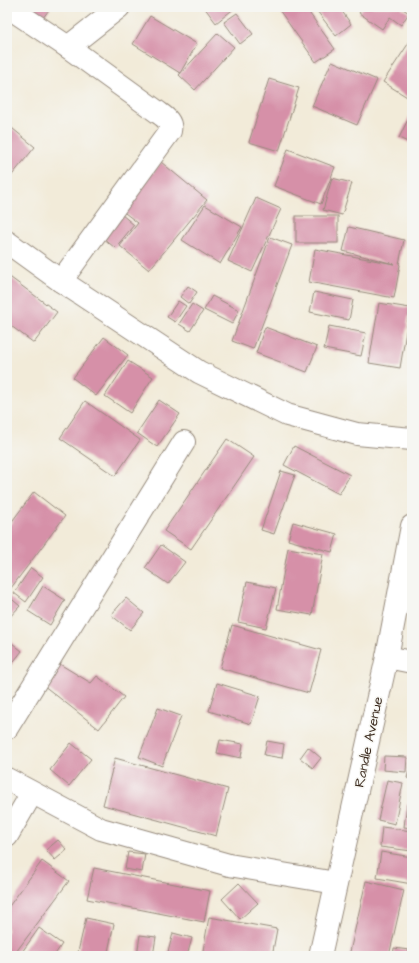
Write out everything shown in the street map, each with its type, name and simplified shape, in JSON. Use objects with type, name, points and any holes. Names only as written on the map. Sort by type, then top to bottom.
[{"type":"street","points":[[8,7],[68,47],[159,113],[169,122],[171,126],[170,131],[61,281]]},
{"type":"street","points":[[68,47],[119,7]]},
{"type":"street","points":[[7,242],[61,281],[199,372],[287,415],[357,434],[412,439]]},
{"type":"street","points":[[7,728],[184,442]]},
{"type":"street","name":"Randle Avenue","points":[[320,956],[387,657],[412,526]]},
{"type":"street","points":[[387,657],[412,662]]},
{"type":"street","points":[[7,779],[101,829],[229,865],[336,883]]},
{"type":"street","points":[[7,836],[32,793]]},
{"type":"building","points":[[20,7],[51,7],[40,22]]},
{"type":"building","points":[[204,7],[236,7],[216,23]]},
{"type":"building","points":[[277,7],[305,7],[335,49],[316,62]]},
{"type":"building","points":[[314,7],[339,7],[351,24],[336,36]]},
{"type":"building","points":[[363,7],[400,7],[409,13],[401,25],[390,17],[382,29],[359,13]]},
{"type":"building","points":[[237,13],[253,34],[240,44],[224,22]]},
{"type":"building","points":[[150,16],[197,44],[180,73],[133,44]]},
{"type":"building","points":[[218,33],[234,47],[195,90],[179,75]]},
{"type":"building","points":[[412,38],[412,100],[383,82]]},
{"type":"building","points":[[332,61],[377,80],[357,125],[312,106]]},
{"type":"building","points":[[269,79],[299,88],[279,151],[249,142]]},
{"type":"building","points":[[412,111],[412,144],[399,138]]},
{"type":"building","points":[[7,124],[35,147],[8,180],[7,179]]},
{"type":"building","points":[[288,149],[335,167],[321,204],[274,186]]},
{"type":"building","points":[[161,162],[207,200],[149,270],[120,246],[138,223],[121,210]]},
{"type":"building","points":[[332,178],[352,183],[342,215],[323,210]]},
{"type":"building","points":[[256,198],[281,209],[252,272],[228,261]]},
{"type":"building","points":[[205,205],[242,227],[220,264],[182,240]]},
{"type":"building","points":[[121,214],[134,225],[115,248],[102,237]]},
{"type":"building","points":[[296,216],[338,216],[338,243],[296,243]]},
{"type":"building","points":[[349,227],[404,240],[394,298],[309,282],[315,249],[394,264],[343,251]]},
{"type":"building","points":[[270,237],[292,245],[253,349],[232,341]]},
{"type":"building","points":[[7,275],[57,312],[34,343],[7,323]]},
{"type":"building","points":[[188,286],[197,292],[189,304],[180,297]]},
{"type":"building","points":[[314,292],[353,300],[349,320],[310,312]]},
{"type":"building","points":[[212,296],[239,310],[232,324],[204,310]]},
{"type":"building","points":[[178,301],[186,306],[175,322],[167,317]]},
{"type":"building","points":[[379,303],[410,308],[400,368],[369,363]]},
{"type":"building","points":[[192,304],[203,311],[190,331],[179,324]]},
{"type":"building","points":[[329,326],[366,333],[361,356],[324,349]]},
{"type":"building","points":[[265,327],[317,347],[307,372],[256,353]]},
{"type":"building","points":[[104,337],[128,355],[96,396],[73,378]]},
{"type":"building","points":[[128,361],[153,377],[130,413],[105,396]]},
{"type":"building","points":[[159,400],[180,414],[157,447],[137,433]]},
{"type":"building","points":[[85,401],[140,440],[115,476],[60,438]]},
{"type":"building","points":[[227,439],[254,457],[191,549],[164,531]]},
{"type":"building","points":[[294,446],[350,475],[339,494],[284,465]]},
{"type":"building","points":[[281,471],[295,475],[274,534],[261,530]]},
{"type":"building","points":[[34,492],[65,516],[11,588],[7,585],[7,528]]},
{"type":"building","points":[[293,522],[337,534],[332,552],[288,540]]},
{"type":"building","points":[[161,545],[185,562],[168,584],[145,568]]},
{"type":"building","points":[[288,548],[323,554],[312,615],[277,609]]},
{"type":"building","points":[[31,568],[43,577],[26,602],[14,593]]},
{"type":"building","points":[[247,582],[276,588],[266,628],[238,622]]},
{"type":"building","points":[[43,586],[65,600],[50,625],[28,611]]},
{"type":"building","points":[[7,595],[20,606],[7,620]]},
{"type":"building","points":[[126,598],[144,613],[130,630],[111,615]]},
{"type":"building","points":[[232,625],[321,650],[309,693],[220,668]]},
{"type":"building","points":[[7,639],[22,651],[7,670]]},
{"type":"building","points":[[58,663],[91,683],[97,676],[124,697],[99,729],[43,685]]},
{"type":"building","points":[[217,683],[260,696],[251,724],[209,711]]},
{"type":"building","points":[[158,708],[181,716],[162,766],[139,757]]},
{"type":"building","points":[[220,740],[243,744],[241,758],[217,753]]},
{"type":"building","points":[[267,741],[284,744],[282,758],[264,755]]},
{"type":"building","points":[[71,743],[91,759],[69,786],[50,770]]},
{"type":"building","points":[[308,747],[321,758],[313,768],[300,758]]},
{"type":"building","points":[[384,756],[407,757],[406,772],[383,770]]},
{"type":"building","points":[[115,758],[228,789],[216,836],[103,805]]},
{"type":"building","points":[[412,760],[412,780],[407,778]]},
{"type":"building","points":[[387,780],[403,783],[395,824],[378,820]]},
{"type":"building","points":[[407,804],[412,805],[412,828],[404,827]]},
{"type":"building","points":[[382,827],[412,831],[412,851],[380,847]]},
{"type":"building","points":[[58,840],[67,850],[55,860],[46,850]]},
{"type":"building","points":[[128,852],[145,854],[142,872],[125,869]]},
{"type":"building","points":[[381,852],[412,857],[412,884],[377,878]]},
{"type":"building","points":[[42,861],[69,881],[13,956],[7,956],[7,909]]},
{"type":"building","points":[[94,868],[210,891],[204,922],[87,899]]},
{"type":"building","points":[[366,881],[404,890],[389,956],[349,956]]},
{"type":"building","points":[[239,883],[258,903],[240,919],[222,899]]},
{"type":"building","points":[[209,917],[277,929],[272,956],[202,956]]},
{"type":"building","points":[[86,918],[114,924],[107,956],[77,956]]},
{"type":"building","points":[[39,928],[62,944],[54,956],[28,956],[22,952]]},
{"type":"building","points":[[173,933],[192,938],[187,956],[167,956]]},
{"type":"building","points":[[140,935],[156,937],[153,956],[137,956]]},
{"type":"building","points":[[394,948],[409,950],[408,956],[393,956]]}]
